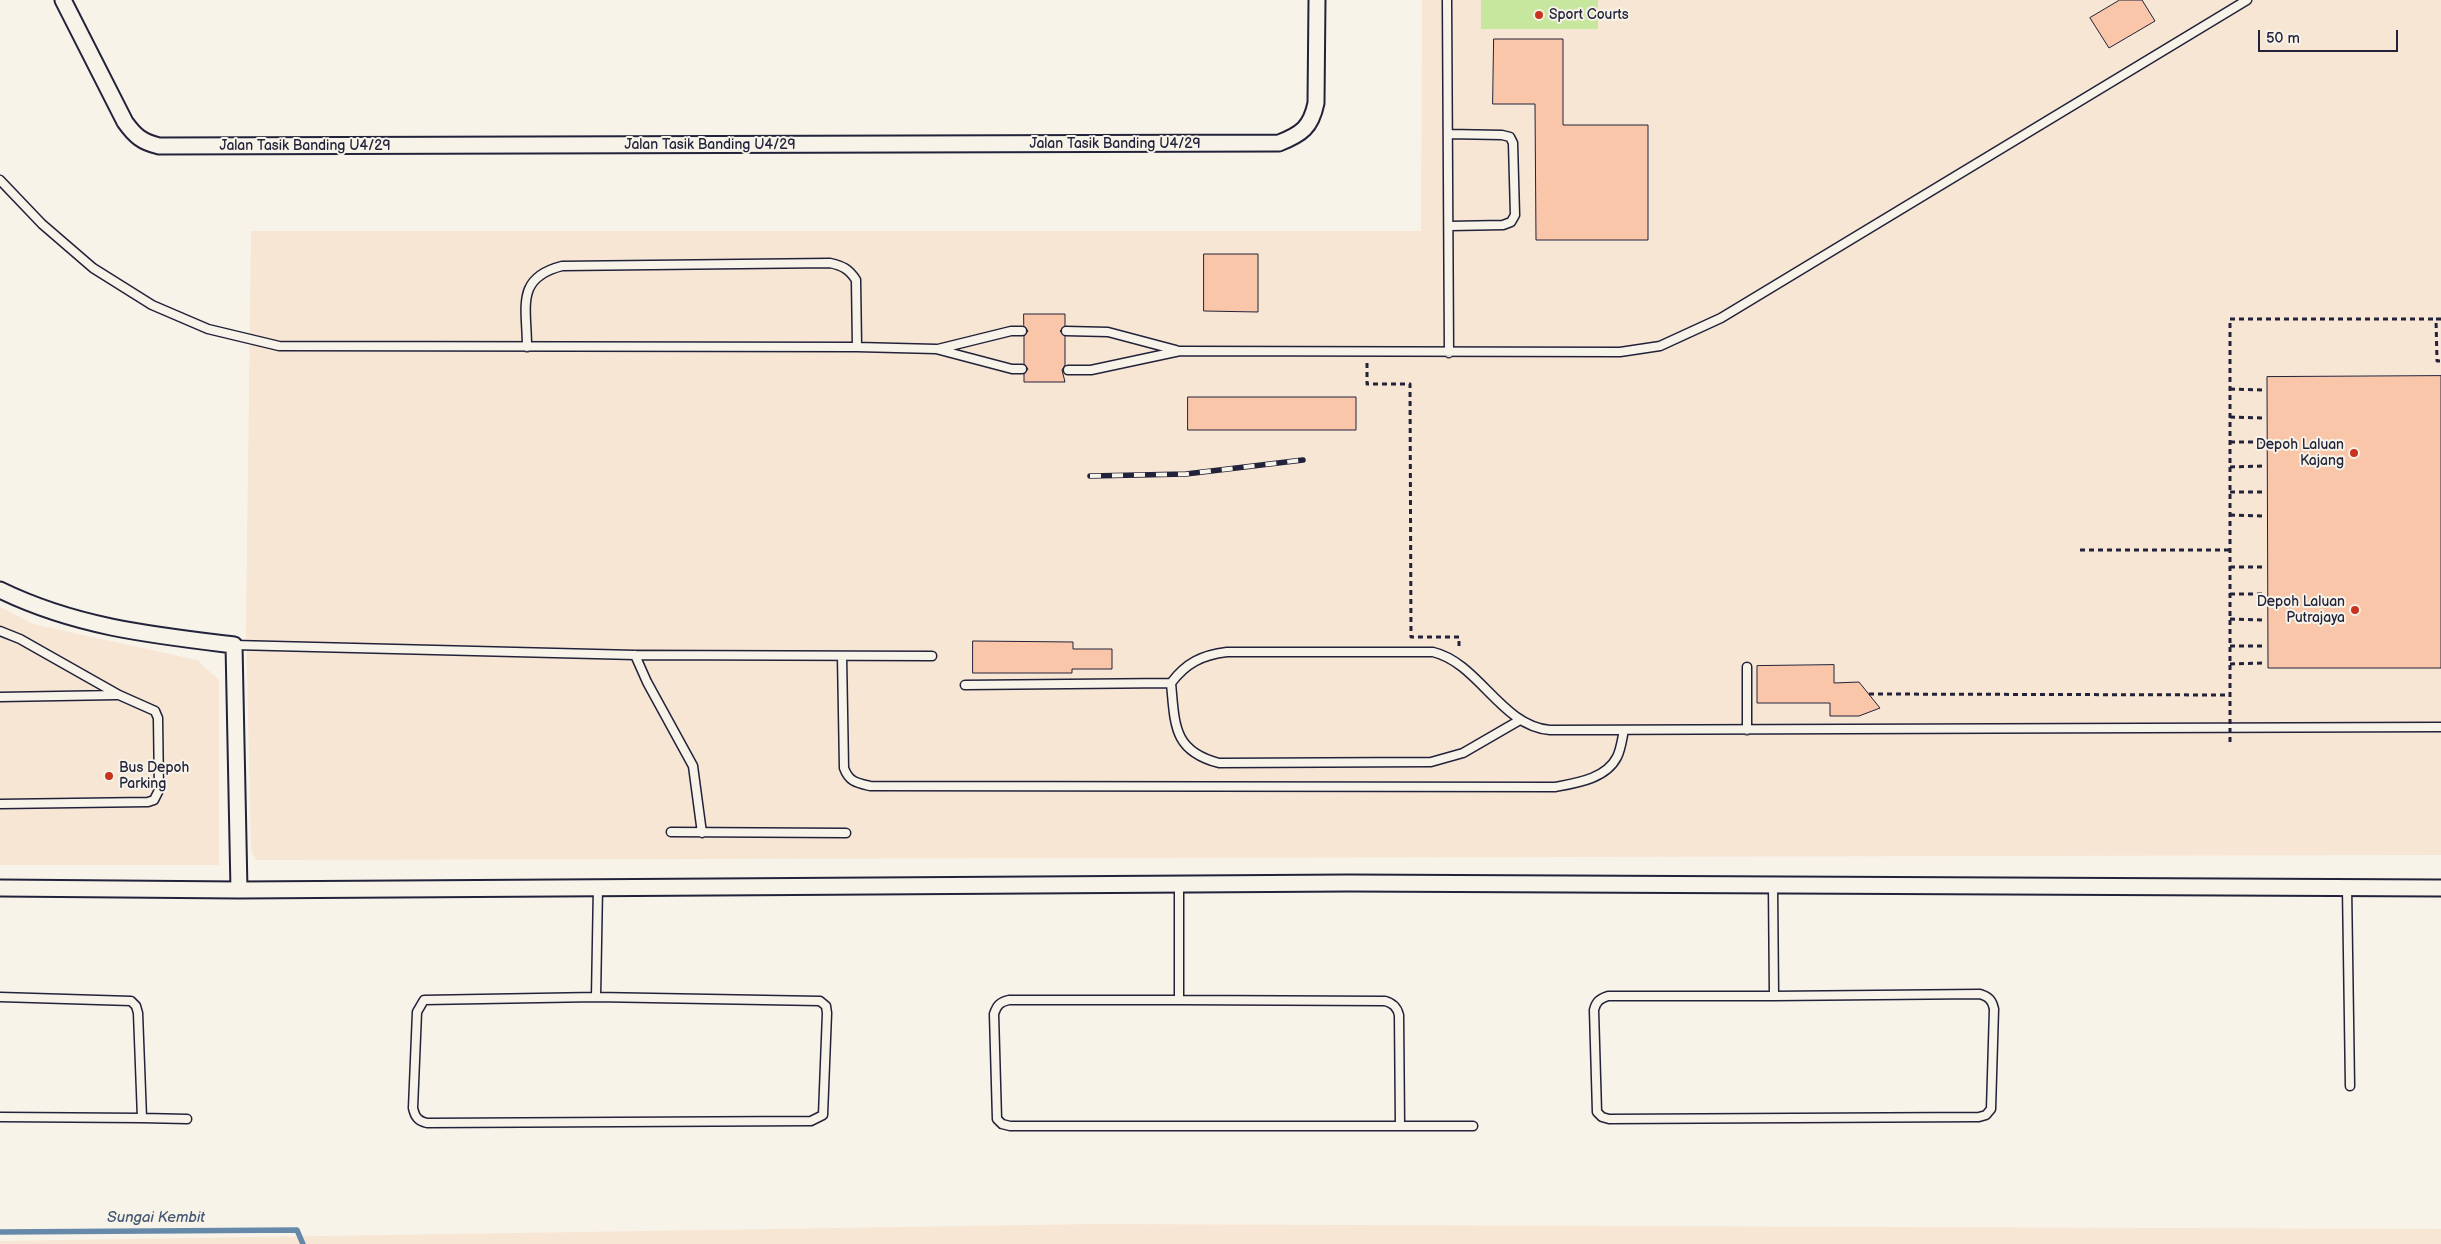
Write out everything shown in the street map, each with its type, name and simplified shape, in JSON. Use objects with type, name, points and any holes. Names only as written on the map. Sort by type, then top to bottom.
[{"type":"street","name":"Jalan Tasik Banding U4/29","points":[[63,0],[125,122],[136,136],[146,143],[159,146],[1279,143],[1294,137],[1304,130],[1313,118],[1316,103],[1317,0]]},
{"type":"street","points":[[0,590],[71,618],[132,633],[234,645],[240,890]]},
{"type":"street","points":[[0,888],[240,890],[1179,884],[2441,888]]},
{"type":"lane","points":[[1446,0],[1450,226],[1449,353]]},
{"type":"lane","points":[[1068,370],[1091,370],[1180,351],[1620,352],[1660,346],[1721,318],[2248,0]]},
{"type":"lane","points":[[1448,134],[1502,135],[1510,137],[1513,143],[1515,215],[1511,222],[1503,225],[1450,226]]},
{"type":"lane","points":[[0,180],[42,224],[93,268],[152,305],[208,329],[279,346],[857,347],[936,349],[1012,369],[1022,369]]},
{"type":"lane","points":[[527,347],[527,296],[530,284],[547,270],[562,266],[830,263],[842,266],[850,271],[856,280],[857,347]]},
{"type":"lane","points":[[936,349],[1010,331],[1022,331]]},
{"type":"lane","points":[[1066,331],[1108,332],[1180,351]]},
{"type":"lane","points":[[0,631],[20,639],[119,695],[151,708],[157,714],[159,790],[154,800],[0,804]]},
{"type":"lane","points":[[234,645],[635,655],[932,656]]},
{"type":"lane","points":[[1520,720],[1464,753],[1431,762],[1219,763],[1200,758],[1188,748],[1179,735],[1171,683],[1188,663],[1220,653],[1433,652],[1451,659],[1520,720],[1537,729],[2441,727]]},
{"type":"lane","points":[[635,655],[646,682],[693,766],[702,832]]},
{"type":"lane","points":[[842,656],[844,768],[848,778],[855,783],[870,786],[1554,787],[1582,781],[1603,772],[1616,758],[1624,730]]},
{"type":"lane","points":[[1747,668],[1747,730]]},
{"type":"lane","points":[[965,684],[1171,683]]},
{"type":"lane","points":[[0,697],[119,695]]},
{"type":"lane","points":[[670,832],[846,833]]},
{"type":"lane","points":[[1179,884],[1179,1000]]},
{"type":"lane","points":[[1773,886],[1774,996]]},
{"type":"lane","points":[[596,997],[598,887]]},
{"type":"lane","points":[[2347,887],[2350,1086]]},
{"type":"lane","points":[[1980,994],[1988,996],[1994,1008],[1991,1109],[1986,1115],[1979,1116],[1882,1117],[1609,1119],[1602,1117],[1597,1112],[1594,1010],[1601,998],[1608,996],[1774,996],[1980,994]]},
{"type":"lane","points":[[0,997],[131,1001],[136,1006],[138,1012],[142,1118]]},
{"type":"lane","points":[[596,997],[820,1001],[826,1006],[827,1014],[823,1115],[818,1120],[811,1122],[447,1123],[427,1123],[420,1121],[415,1116],[413,1108],[417,1012],[424,1000],[596,997]]},
{"type":"lane","points":[[1400,1125],[1399,1015],[1397,1008],[1392,1003],[1385,1001],[1179,1000],[1002,1002],[996,1007],[994,1014],[998,1119],[1002,1124],[1010,1126],[1472,1126]]},
{"type":"lane","points":[[0,1117],[187,1119]]},
{"type":"path","points":[[2230,742],[2230,319],[2441,319]]},
{"type":"path","points":[[2436,319],[2437,361],[2441,361]]},
{"type":"path","points":[[1366,352],[1367,384],[1410,384],[1411,637],[1459,637]]},
{"type":"path","points":[[2230,389],[2265,390]]},
{"type":"path","points":[[2230,417],[2265,418]]},
{"type":"path","points":[[2230,442],[2265,442]]},
{"type":"path","points":[[2230,467],[2265,466]]},
{"type":"path","points":[[2230,492],[2266,492]]},
{"type":"path","points":[[2230,515],[2266,516]]},
{"type":"path","points":[[2080,550],[2230,550]]},
{"type":"path","points":[[2230,567],[2266,567]]},
{"type":"path","points":[[2230,594],[2265,594]]},
{"type":"path","points":[[2230,619],[2266,620]]},
{"type":"path","points":[[2230,646],[2266,646]]},
{"type":"path","points":[[2230,664],[2265,663]]},
{"type":"path","points":[[1869,694],[2230,695]]},
{"type":"shaded area","points":[[1422,0],[2441,0],[2441,855],[256,860],[251,850],[246,626],[251,231],[1421,231]]},
{"type":"shaded area","name":"Bus Depoh Parking","points":[[0,607],[33,624],[197,660],[219,680],[219,865],[0,865]]},
{"type":"shaded area","points":[[1093,1224],[2441,1229],[2441,1244],[0,1244],[0,1241]]},
{"type":"green space","name":"Sport Courts","points":[[1481,0],[1598,0],[1598,29],[1481,29]]},
{"type":"building","points":[[2120,0],[2142,0],[2155,21],[2109,48],[2090,18]]},
{"type":"building","points":[[1494,39],[1563,39],[1563,125],[1648,125],[1648,240],[1536,240],[1535,104],[1493,104]]},
{"type":"building","points":[[1204,254],[1258,254],[1258,312],[1204,311]]},
{"type":"building","points":[[1024,314],[1065,314],[1065,326],[1060,331],[1065,336],[1065,365],[1062,370],[1065,382],[1024,382],[1024,374],[1028,369],[1024,364],[1024,336],[1028,331],[1024,326]]},
{"type":"building","points":[[2441,376],[2441,668],[2268,668],[2267,377]]},
{"type":"building","points":[[1188,397],[1356,397],[1356,430],[1188,430]]},
{"type":"building","points":[[973,641],[1073,642],[1073,649],[1112,649],[1112,669],[1072,669],[1072,673],[973,673]]},
{"type":"building","points":[[1834,665],[1834,683],[1859,682],[1880,708],[1859,716],[1830,716],[1830,703],[1757,703],[1757,666]]},
{"type":"waterway","name":"Sungai Kembit","points":[[0,1232],[297,1230],[303,1244]]},
{"type":"railway","points":[[1090,476],[1186,474],[1303,460]]},
{"type":"place","name":"Sport Courts","points":[[1539,15]]},
{"type":"place","name":"Depoh Laluan Kajang","points":[[2354,453]]},
{"type":"place","name":"Depoh Laluan Putrajaya","points":[[2355,610]]},
{"type":"place","name":"Bus Depoh Parking","points":[[109,776]]}]
